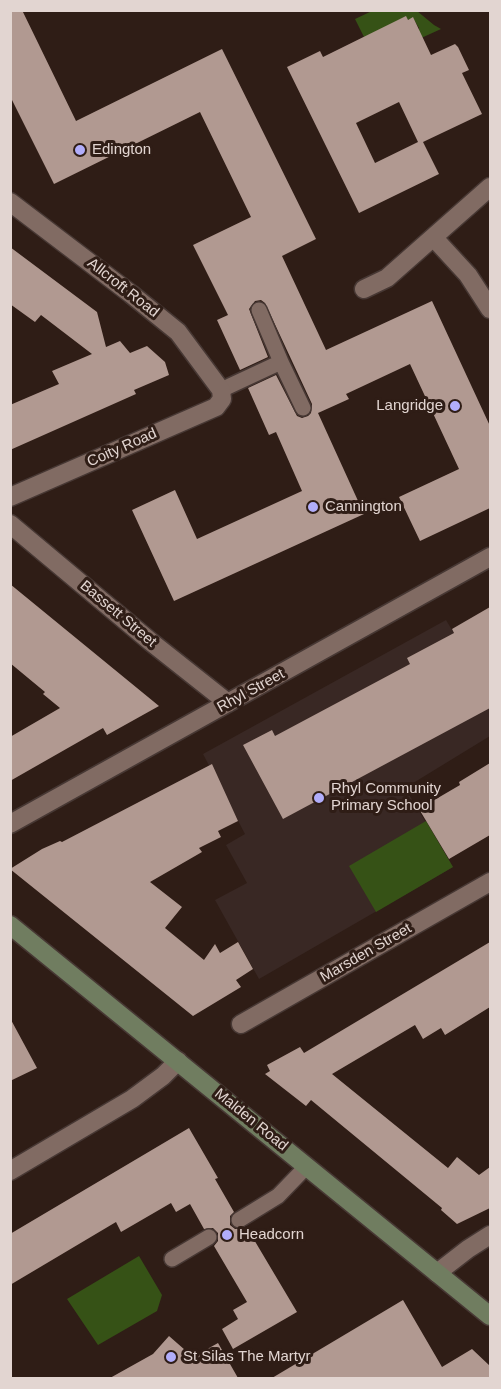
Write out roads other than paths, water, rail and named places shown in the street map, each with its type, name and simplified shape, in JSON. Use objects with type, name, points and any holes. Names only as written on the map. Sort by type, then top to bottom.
[{"type":"main road","name":"Malden Road","points":[[10,925],[490,1316]]},
{"type":"street","points":[[364,289],[387,278],[490,187]]},
{"type":"street","name":"Allcroft Road","points":[[10,202],[177,332],[221,390]]},
{"type":"street","points":[[434,238],[468,276],[490,309]]},
{"type":"street","name":"Coity Road","points":[[10,497],[216,407],[222,399],[221,390]]},
{"type":"street","name":"Bassett Street","points":[[10,524],[228,703]]},
{"type":"street","name":"Rhyl Street","points":[[10,824],[490,557]]},
{"type":"street","name":"Marsden Street","points":[[241,1024],[490,882]]},
{"type":"street","points":[[10,1171],[132,1099],[163,1076],[178,1061]]},
{"type":"street","points":[[437,1273],[490,1235]]},
{"type":"lane","points":[[259,310],[303,408]]},
{"type":"lane","points":[[221,390],[281,362]]},
{"type":"lane","points":[[239,1220],[278,1196],[307,1166]]},
{"type":"lane","points":[[172,1258],[209,1238]]},
{"type":"place","name":"Edington","points":[[80,150]]},
{"type":"place","name":"Langridge","points":[[455,406]]},
{"type":"place","name":"Cannington","points":[[313,507]]},
{"type":"place","name":"Rhyl Community Primary School","points":[[319,798]]},
{"type":"place","name":"Headcorn","points":[[227,1235]]},
{"type":"place","name":"St Silas The Martyr","points":[[171,1357]]}]
